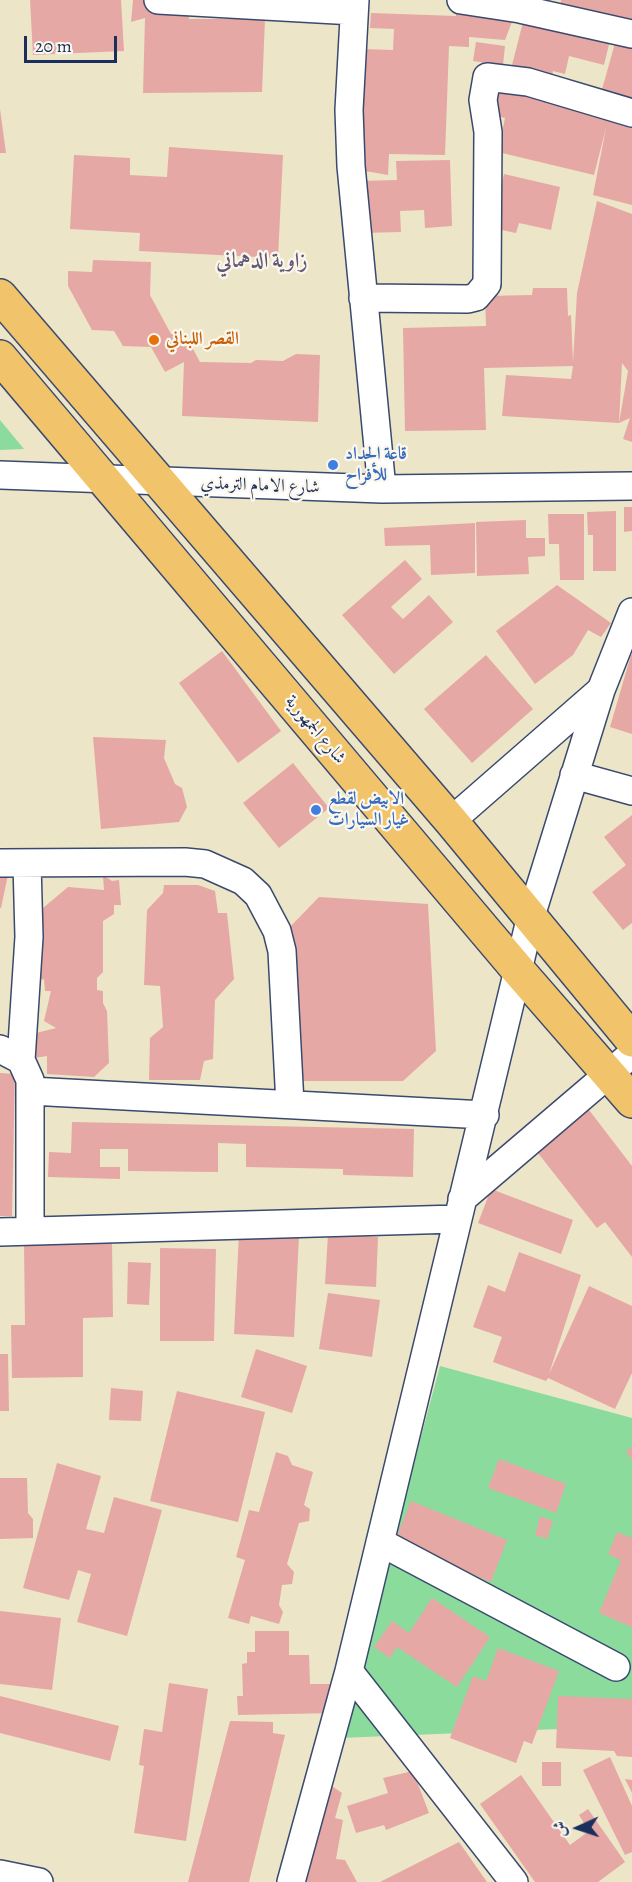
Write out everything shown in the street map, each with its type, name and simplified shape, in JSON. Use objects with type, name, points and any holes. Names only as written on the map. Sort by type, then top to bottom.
[{"type":"main road","points":[[0,296],[451,821],[632,1040]]},
{"type":"main road","name":"شارع الجمهورية","points":[[0,357],[518,970],[621,1065],[632,1101]]},
{"type":"street","points":[[159,0],[354,5],[349,110],[351,166],[381,489]]},
{"type":"street","points":[[461,0],[520,9],[632,34]]},
{"type":"street","points":[[363,298],[468,299],[476,297],[487,284],[488,132],[483,100],[487,77],[528,82],[632,112]]},
{"type":"street","name":"شارع الامام الترمذي","points":[[0,475],[103,477],[162,483],[381,489],[632,486]]},
{"type":"street","points":[[291,1882],[349,1671],[460,1209],[485,1115],[531,916],[601,690],[632,612]]},
{"type":"street","points":[[451,821],[601,690]]},
{"type":"street","points":[[574,775],[632,791]]},
{"type":"street","points":[[0,863],[185,862],[205,864],[243,881],[258,895],[278,930],[282,951],[290,1104]]},
{"type":"street","points":[[27,863],[28,937],[10,1054],[30,1080],[30,1231]]},
{"type":"street","points":[[0,1232],[460,1209],[621,1065]]},
{"type":"street","points":[[30,1091],[485,1115]]},
{"type":"street","points":[[380,1542],[616,1666]]},
{"type":"street","points":[[349,1671],[514,1882]]},
{"type":"street","points":[[0,1874],[39,1882]]},
{"type":"green space","points":[[0,420],[24,449],[0,450]]},
{"type":"green space","points":[[440,1366],[632,1418],[632,1726],[340,1738]]},
{"type":"building","points":[[30,0],[121,0],[124,51],[33,55]]},
{"type":"building","points":[[133,0],[189,0],[189,19],[265,19],[262,92],[143,93],[145,18],[131,22]]},
{"type":"building","points":[[561,0],[632,0],[632,20],[560,7]]},
{"type":"building","points":[[456,6],[515,14],[505,40],[469,37],[469,47],[449,46],[445,155],[389,154],[388,175],[359,170],[362,49],[393,50],[394,29],[370,28],[371,13],[456,16]]},
{"type":"building","points":[[523,22],[611,36],[604,65],[569,56],[565,74],[553,71],[551,83],[510,73]]},
{"type":"building","points":[[476,42],[505,46],[503,65],[473,61]]},
{"type":"building","points":[[615,43],[632,47],[632,101],[601,93]]},
{"type":"building","points":[[493,90],[606,112],[632,122],[632,205],[593,195],[606,128],[594,175],[498,152],[505,118],[489,114]]},
{"type":"building","points":[[0,109],[6,153],[0,153]]},
{"type":"building","points":[[169,147],[283,155],[278,258],[139,251],[140,233],[70,229],[74,155],[130,158],[130,175],[167,177]]},
{"type":"building","points":[[450,160],[452,226],[425,228],[424,210],[400,211],[401,232],[361,233],[359,181],[397,180],[396,161]]},
{"type":"building","points":[[504,174],[560,187],[551,230],[519,223],[516,233],[492,228]]},
{"type":"building","points":[[597,201],[632,214],[632,442],[623,439],[630,418],[619,423],[502,416],[506,375],[571,379],[573,366],[484,368],[486,430],[405,431],[403,328],[486,326],[485,296],[532,295],[533,288],[567,288],[568,316],[571,315],[573,362],[577,293]],"holes":[[[622,363],[628,371],[619,423]]]},
{"type":"building","name":"القصر اللبناني","points":[[93,260],[151,262],[150,295],[171,334],[185,334],[200,362],[251,363],[256,360],[283,361],[296,354],[320,355],[318,422],[182,416],[184,362],[165,372],[151,347],[123,346],[114,331],[92,330],[68,286],[68,271],[92,272]]},
{"type":"building","points":[[624,507],[632,507],[632,531],[624,532]]},
{"type":"building","points":[[616,511],[616,571],[593,571],[593,535],[588,535],[587,512]]},
{"type":"building","points":[[548,514],[584,514],[584,580],[560,580],[559,544],[549,544]]},
{"type":"building","points":[[526,520],[526,538],[545,538],[545,556],[528,557],[529,574],[477,576],[476,522]]},
{"type":"building","points":[[475,523],[475,573],[431,575],[430,545],[385,546],[384,528]]},
{"type":"building","points":[[405,560],[422,579],[391,607],[403,619],[429,595],[453,622],[394,674],[342,615]]},
{"type":"building","points":[[557,585],[611,623],[601,637],[588,630],[573,655],[535,684],[496,631]]},
{"type":"building","points":[[222,651],[281,731],[238,763],[179,683]]},
{"type":"building","points":[[486,655],[533,709],[472,763],[424,709]]},
{"type":"building","points":[[632,655],[632,734],[610,727]]},
{"type":"building","points":[[93,737],[166,740],[164,758],[175,784],[182,788],[187,807],[179,822],[101,829]]},
{"type":"building","points":[[293,763],[329,808],[279,848],[243,803]]},
{"type":"building","points":[[632,815],[632,923],[623,930],[592,892],[626,865],[604,837]]},
{"type":"building","points":[[0,869],[9,870],[1,908],[0,908]]},
{"type":"building","points":[[103,875],[112,881],[119,880],[121,905],[114,905],[114,914],[103,921],[103,972],[97,978],[97,990],[103,991],[103,1003],[107,1011],[109,1063],[94,1077],[47,1074],[47,1056],[34,1058],[36,1033],[56,1028],[44,1021],[51,991],[45,991],[44,979],[33,981],[33,926],[43,925],[43,908],[68,887],[104,890]]},
{"type":"building","points":[[164,885],[198,885],[215,891],[218,913],[227,913],[234,979],[215,1000],[213,1059],[204,1061],[200,1080],[149,1080],[150,1038],[163,1027],[160,986],[144,985],[147,910],[163,893]]},
{"type":"building","points":[[319,897],[428,904],[436,1051],[403,1081],[295,1081],[287,930]]},
{"type":"building","points":[[0,1073],[15,1074],[12,1216],[0,1216]]},
{"type":"building","points":[[586,1106],[632,1166],[632,1257],[605,1222],[597,1228],[534,1148]]},
{"type":"building","points":[[72,1122],[414,1129],[413,1177],[343,1175],[343,1169],[246,1167],[246,1144],[218,1143],[218,1172],[128,1171],[128,1149],[100,1149],[100,1167],[120,1167],[120,1179],[48,1177],[49,1152],[71,1153]]},
{"type":"building","points":[[491,1189],[573,1220],[561,1254],[478,1223]]},
{"type":"building","points":[[239,1233],[299,1236],[294,1337],[234,1334]]},
{"type":"building","points":[[328,1234],[378,1237],[376,1287],[325,1284]]},
{"type":"building","points":[[112,1242],[113,1317],[83,1318],[83,1377],[12,1378],[11,1325],[25,1325],[24,1244]]},
{"type":"building","points":[[160,1248],[216,1249],[214,1341],[160,1341]]},
{"type":"building","points":[[519,1252],[581,1275],[549,1374],[589,1286],[632,1306],[632,1373],[615,1409],[548,1378],[546,1381],[493,1362],[502,1337],[473,1327],[488,1285],[505,1292]]},
{"type":"building","points":[[128,1262],[151,1263],[149,1305],[127,1304]]},
{"type":"building","points":[[328,1293],[380,1300],[372,1357],[319,1349]]},
{"type":"building","points":[[256,1349],[307,1366],[292,1413],[241,1397]]},
{"type":"building","points":[[0,1354],[8,1354],[9,1411],[0,1411]]},
{"type":"building","points":[[111,1388],[143,1391],[141,1421],[109,1420]]},
{"type":"building","points":[[177,1391],[265,1412],[238,1522],[150,1501]]},
{"type":"building","points":[[632,1447],[632,1460],[626,1451]]},
{"type":"building","points":[[276,1452],[288,1456],[292,1465],[313,1472],[304,1505],[310,1509],[309,1521],[299,1523],[287,1564],[294,1572],[292,1584],[282,1585],[279,1605],[283,1612],[279,1624],[251,1616],[249,1624],[228,1618],[245,1560],[236,1557],[249,1510],[259,1512]]},
{"type":"building","points":[[499,1459],[566,1484],[556,1513],[488,1488]]},
{"type":"building","points":[[57,1463],[101,1476],[86,1529],[104,1533],[114,1497],[162,1510],[127,1636],[77,1622],[91,1574],[78,1570],[69,1600],[23,1588]]},
{"type":"building","points":[[0,1478],[27,1478],[28,1513],[33,1519],[33,1538],[0,1539]]},
{"type":"building","points":[[411,1501],[507,1540],[491,1582],[394,1543]]},
{"type":"building","points":[[540,1516],[553,1521],[547,1539],[535,1535]]},
{"type":"building","points":[[617,1532],[632,1538],[632,1627],[599,1613],[621,1560],[608,1554]]},
{"type":"building","points":[[432,1598],[490,1637],[457,1687],[397,1647],[390,1658],[374,1647],[392,1621],[409,1633]]},
{"type":"building","points":[[0,1611],[61,1618],[52,1690],[0,1684]]},
{"type":"building","points":[[255,1631],[289,1631],[289,1655],[309,1655],[310,1684],[334,1684],[335,1713],[238,1715],[237,1696],[243,1696],[242,1664],[247,1663],[247,1652],[255,1652]]},
{"type":"building","points":[[498,1648],[559,1671],[532,1744],[524,1741],[516,1763],[450,1738],[473,1676],[486,1681]]},
{"type":"building","points":[[169,1683],[208,1689],[186,1841],[134,1833],[144,1766],[139,1765],[144,1729],[162,1732]]},
{"type":"building","points":[[0,1696],[119,1726],[110,1761],[0,1733]]},
{"type":"building","points":[[558,1696],[632,1699],[632,1757],[617,1756],[614,1751],[556,1748]]},
{"type":"building","points":[[230,1721],[273,1722],[273,1733],[285,1735],[249,1882],[188,1882]]},
{"type":"building","points":[[610,1757],[632,1806],[632,1852],[625,1855],[583,1770]]},
{"type":"building","points":[[542,1762],[561,1762],[561,1786],[542,1786]]},
{"type":"building","points":[[413,1771],[429,1813],[386,1830],[384,1825],[356,1833],[347,1806],[388,1793],[383,1778]]},
{"type":"building","points":[[521,1775],[570,1845],[589,1831],[579,1815],[588,1809],[625,1862],[598,1882],[535,1882],[480,1804]]},
{"type":"building","points":[[625,1779],[632,1780],[632,1793]]},
{"type":"building","points":[[326,1782],[342,1793],[335,1818],[343,1820],[336,1859],[345,1860],[357,1882],[300,1882]]},
{"type":"building","points":[[459,1842],[487,1882],[380,1882]]},
{"type":"place","name":"القصر اللبناني","points":[[154,340]]},
{"type":"place","name":"قاعة الحداد للأفراح","points":[[333,465]]},
{"type":"place","name":"الابيض لقطع غيار السيارات","points":[[316,810]]},
{"type":"district","name":"زاوية الدهماني","points":[[262,262]]}]
